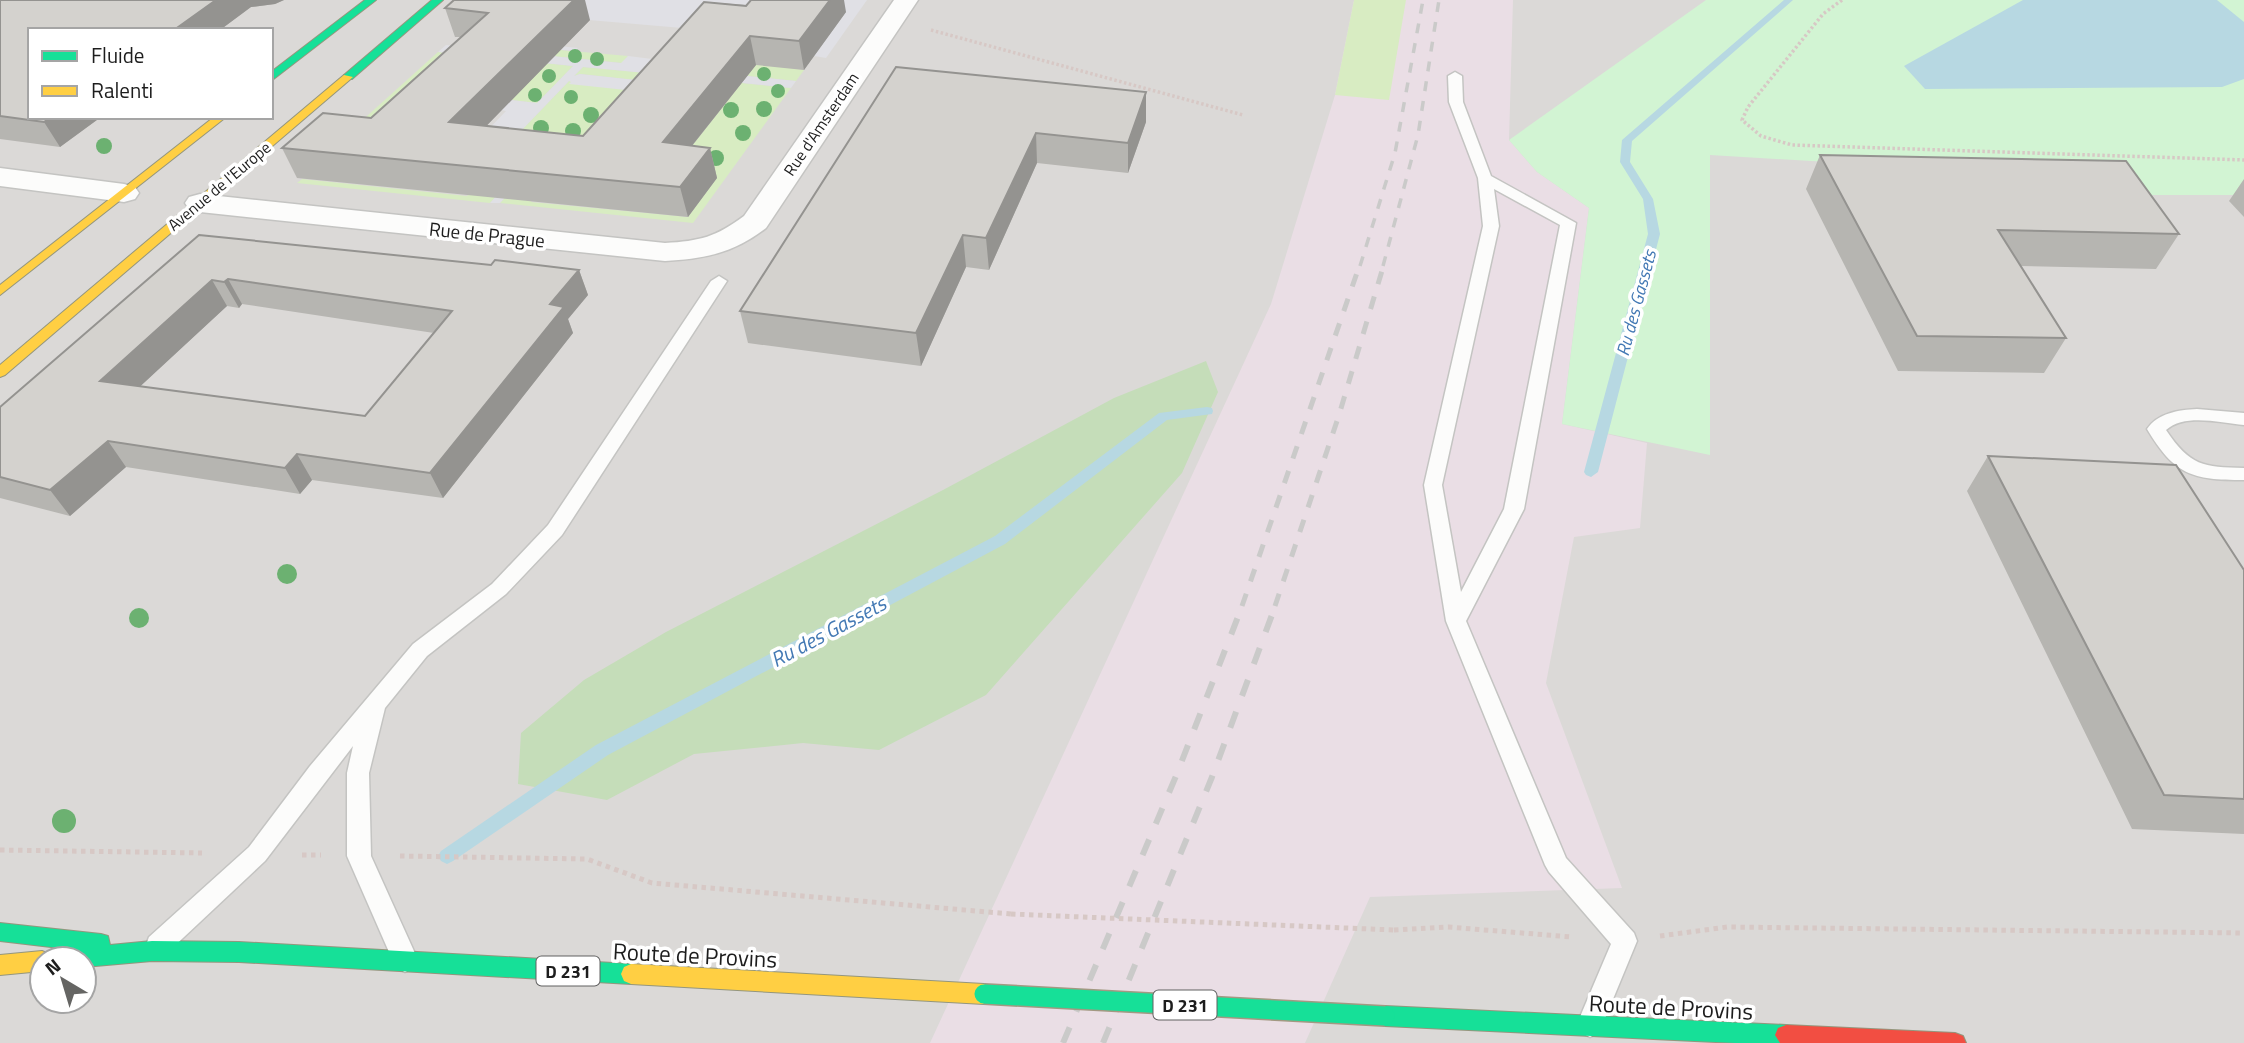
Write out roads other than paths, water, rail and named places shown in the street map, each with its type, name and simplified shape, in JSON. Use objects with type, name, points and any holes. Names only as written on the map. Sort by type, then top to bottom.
[{"type":"main road","points":[[273,76],[370,0]]},
{"type":"main road","name":"Avenue de l'Europe","points":[[0,372],[438,0]]},
{"type":"main road","points":[[304,114],[315,80]]},
{"type":"main road","points":[[0,291],[217,119]]},
{"type":"main road","name":"Route de Provins","points":[[0,932],[36,934],[152,951]]},
{"type":"main road","name":"Route de Provins","points":[[98,956],[152,951],[239,952],[1385,1016],[1955,1043]]},
{"type":"main road","points":[[0,965],[28,962]]},
{"type":"street","name":"Rue d'Amsterdam","points":[[731,243],[755,222],[906,0]]},
{"type":"street","points":[[0,177],[124,193]]},
{"type":"street","name":"Rue de Prague","points":[[200,203],[665,252],[698,250],[731,243]]},
{"type":"lane","points":[[1455,76],[1456,102],[1485,178],[1491,226],[1433,485],[1455,621],[1557,865],[1625,941],[1590,1025]]},
{"type":"lane","points":[[1455,621],[1514,509],[1568,223],[1485,178]]},
{"type":"lane","points":[[152,951],[257,854],[374,704],[420,650],[499,589],[555,530],[719,281]]},
{"type":"lane","points":[[2244,419],[2179,416],[2163,420],[2156,429],[2175,458],[2189,468],[2212,474],[2244,474]]},
{"type":"lane","points":[[374,704],[358,773],[359,856],[406,962]]},
{"type":"water","points":[[2023,0],[2217,0],[2244,22],[2244,79],[2222,87],[1925,89],[1904,66]]},
{"type":"waterway","name":"Ru des Gassets","points":[[1591,472],[1654,234],[1648,199],[1625,162],[1627,140],[1789,0]]},
{"type":"waterway","name":"Ru des Gassets","points":[[447,856],[602,750],[1000,540],[1164,416],[1207,411]]},
{"type":"railway","points":[[1360,266],[1395,153],[1423,0]]},
{"type":"railway","points":[[1383,266],[1418,135],[1439,0]]},
{"type":"railway","points":[[1242,606],[1360,264]]},
{"type":"railway","points":[[1275,606],[1339,415],[1384,264]]},
{"type":"railway","points":[[1063,1043],[1176,776],[1243,604]]},
{"type":"railway","points":[[1103,1043],[1212,777],[1276,604]]}]
